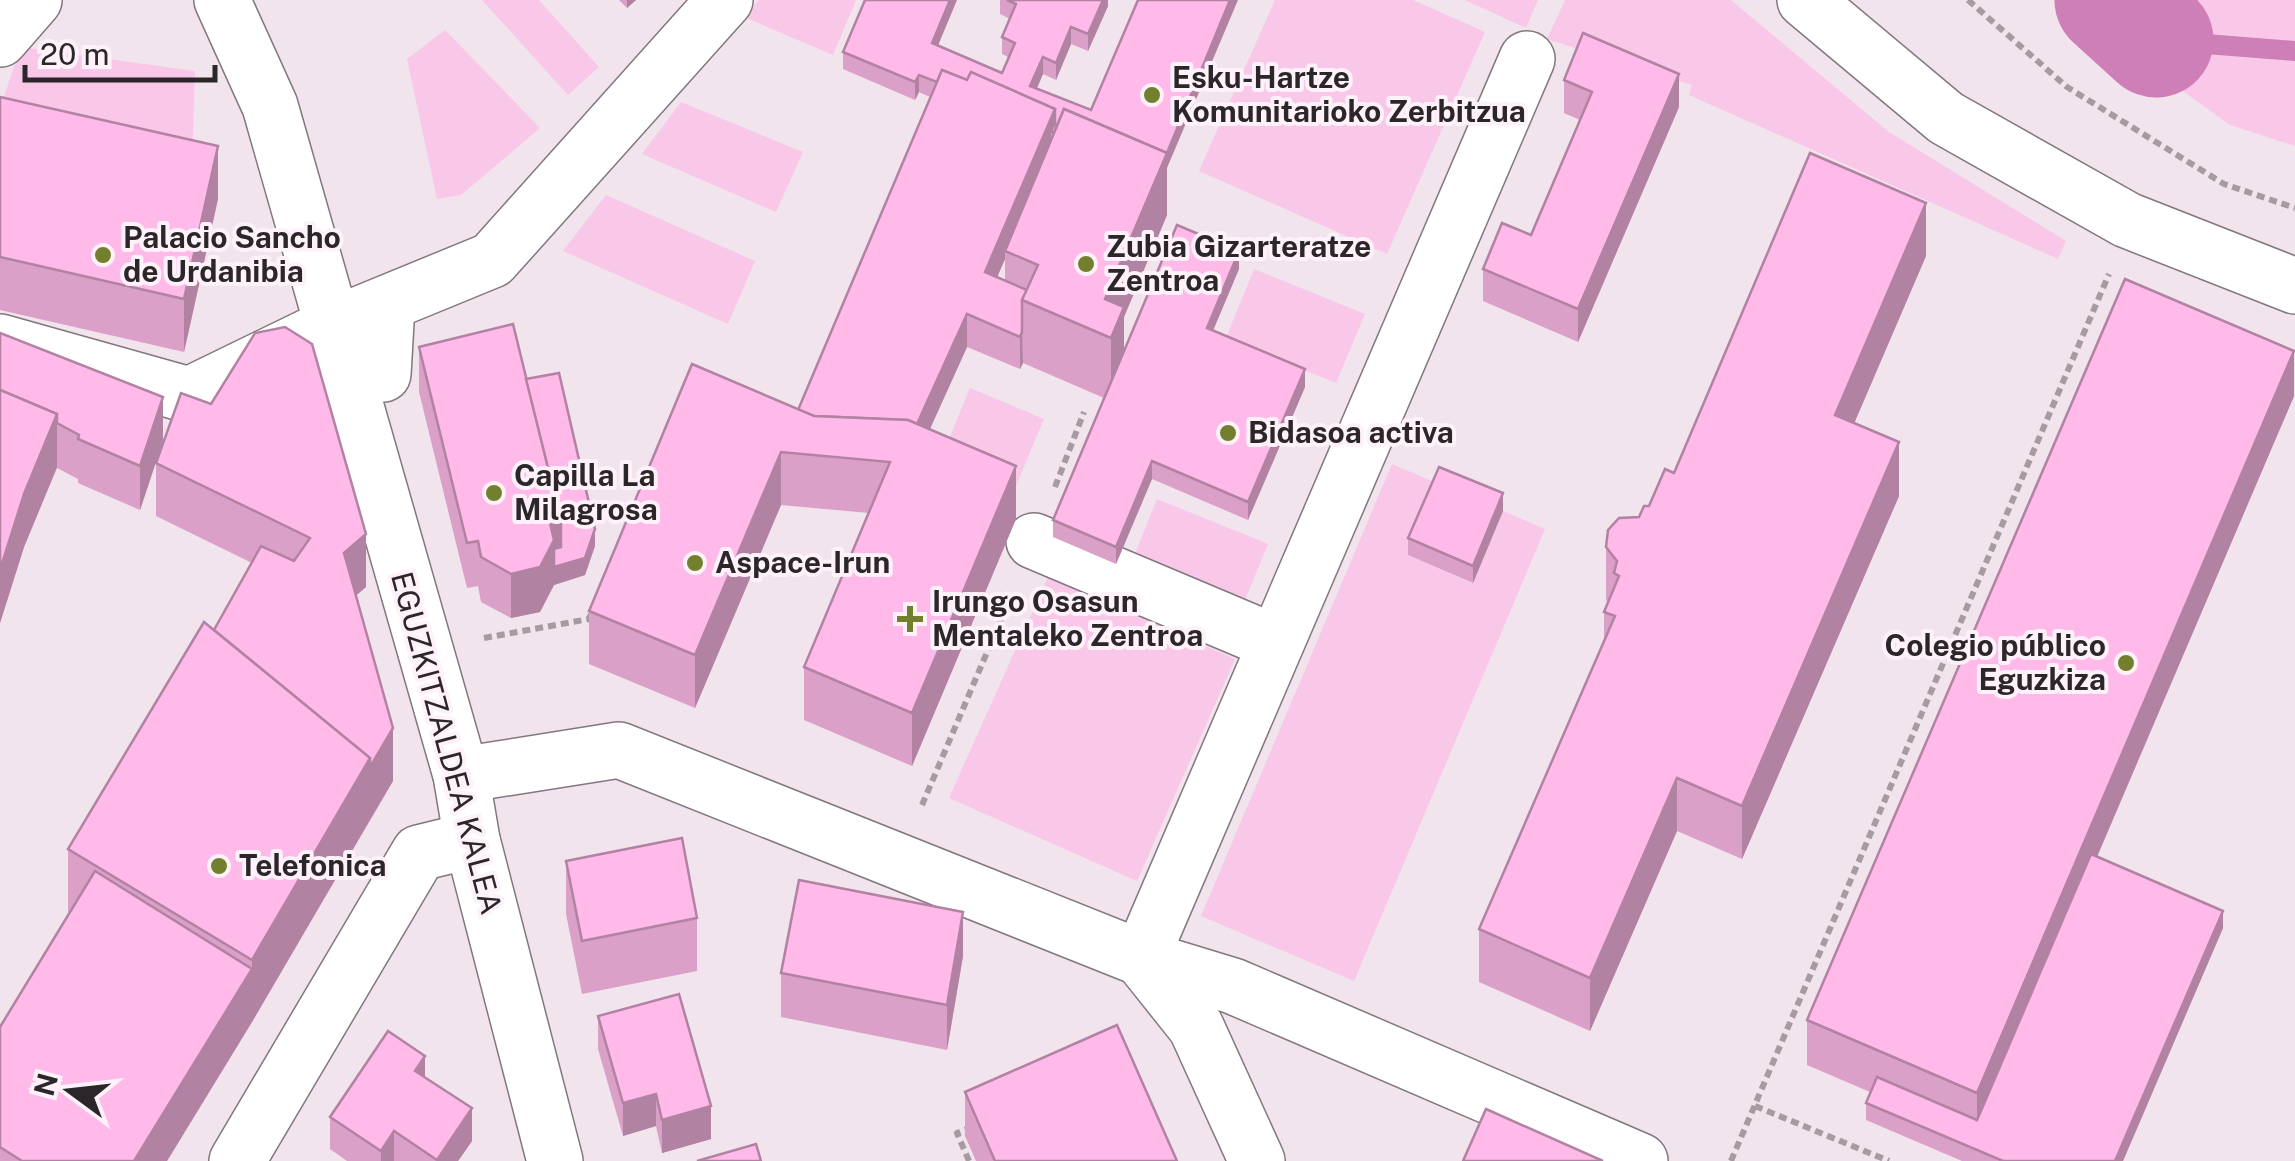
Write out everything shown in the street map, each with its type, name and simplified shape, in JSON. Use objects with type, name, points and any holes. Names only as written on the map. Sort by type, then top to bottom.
[{"type":"street","points":[[0,39],[34,0]]},
{"type":"street","name":"EGUZKITZALDEA KALEA","points":[[222,0],[270,106],[460,776],[472,840],[555,1161]]},
{"type":"street","points":[[0,342],[189,395],[331,326],[492,260],[726,0]]},
{"type":"street","points":[[1805,0],[1946,118],[2126,220],[2295,286]]},
{"type":"street","points":[[1140,958],[1527,59]]},
{"type":"street","points":[[382,374],[387,305]]},
{"type":"street","points":[[1034,541],[1276,644]]},
{"type":"street","points":[[460,776],[619,750],[1140,958],[1234,986],[1640,1161]]},
{"type":"street","points":[[237,1161],[419,854],[472,840]]},
{"type":"street","points":[[1140,958],[1196,1027],[1257,1161]]},
{"type":"path","points":[[1968,0],[2067,86],[2224,184],[2295,208]]},
{"type":"path","points":[[1731,1161],[2112,266]]},
{"type":"path","points":[[898,862],[1034,541],[1084,412]]},
{"type":"path","points":[[472,641],[589,618],[597,603]]},
{"type":"path","points":[[1755,1106],[1889,1161]]},
{"type":"path","points":[[970,1161],[957,1133],[974,1126]]},
{"type":"shaded area","points":[[482,0],[539,0],[599,67],[568,95]]},
{"type":"shaded area","points":[[759,0],[856,0],[833,55],[744,17]]},
{"type":"shaded area","points":[[1275,0],[1413,0],[1485,32],[1387,254],[1199,171]]},
{"type":"shaded area","points":[[1465,0],[1538,0],[1526,28]]},
{"type":"shaded area","points":[[1565,0],[1731,0],[1889,132],[2066,241],[2058,259],[1689,95],[1692,85],[1547,39]]},
{"type":"shaded area","points":[[2056,0],[2295,0],[2295,146],[2230,125]]},
{"type":"shaded area","points":[[445,30],[540,128],[461,195],[437,199],[407,59]]},
{"type":"shaded area","points":[[21,47],[195,71],[191,192],[0,108]]},
{"type":"shaded area","points":[[681,102],[803,152],[776,212],[642,154]]},
{"type":"shaded area","points":[[606,195],[755,261],[728,324],[563,251]]},
{"type":"shaded area","points":[[1254,269],[1365,314],[1336,383],[1226,338]]},
{"type":"shaded area","points":[[970,388],[1044,419],[996,534],[922,504]]},
{"type":"shaded area","points":[[1392,464],[1439,484],[1408,555],[1472,583],[1503,511],[1545,529],[1354,981],[1201,916]]},
{"type":"shaded area","points":[[1157,499],[1268,544],[1239,614],[1129,569]]},
{"type":"shaded area","points":[[1048,577],[1235,659],[1137,881],[949,798]]},
{"type":"building","points":[[865,0],[950,0],[932,43],[1002,73],[1015,43],[1002,37],[1016,4],[1007,0],[1103,0],[1088,34],[1071,27],[1056,63],[1043,57],[1030,86],[1091,110],[1138,0],[1230,0],[1167,153],[1064,109],[1054,133],[1051,131],[1055,109],[971,72],[967,80],[942,70],[937,82],[919,75],[915,82],[843,52]]},
{"type":"building","points":[[1583,33],[1679,74],[1578,309],[1483,269],[1502,223],[1531,235],[1592,92],[1564,80]]},
{"type":"building","points":[[942,70],[967,80],[971,72],[1055,109],[985,272],[1027,290],[1022,300],[1020,337],[967,314],[917,424],[908,420],[814,416],[798,410]]},
{"type":"building","name":"Palacio Sancho de Urdanibia","points":[[0,97],[218,146],[184,299],[0,257]]},
{"type":"building","points":[[1064,109],[1167,153],[1105,299],[1124,307],[1111,338],[1022,300],[1038,265],[1005,251]]},
{"type":"building","points":[[1810,153],[1926,203],[1835,415],[1899,442],[1742,806],[1677,778],[1590,978],[1479,929],[1615,616],[1604,612],[1619,576],[1614,573],[1617,561],[1606,547],[1608,530],[1619,518],[1639,517],[1644,506],[1649,506],[1665,469],[1674,473]]},
{"type":"building","points":[[1177,225],[1239,251],[1207,328],[1305,369],[1248,502],[1152,461],[1116,547],[1053,520]]},
{"type":"building","points":[[2125,279],[2294,351],[1977,1093],[1807,1020]]},
{"type":"building","name":"Capilla La Milagrosa","points":[[513,324],[561,520],[550,523],[554,540],[540,567],[511,574],[481,557],[478,541],[467,543],[419,347]]},
{"type":"building","points":[[285,327],[312,344],[366,534],[344,553],[393,728],[370,767],[370,758],[214,630],[261,546],[294,561],[310,538],[156,463],[181,393],[211,404],[255,333]]},
{"type":"building","points":[[0,333],[163,397],[140,466],[78,439],[79,435],[57,423],[57,414],[0,390]]},
{"type":"building","points":[[692,364],[814,416],[908,420],[1016,466],[912,713],[804,667],[890,462],[781,452],[695,655],[589,611]]},
{"type":"building","points":[[559,373],[595,529],[585,558],[554,567],[554,549],[561,547],[561,520],[526,379]]},
{"type":"building","points":[[0,390],[57,414],[24,494],[0,570]]},
{"type":"building","points":[[1439,467],[1503,493],[1473,566],[1408,538]]},
{"type":"building","name":"Telefonica","points":[[204,622],[370,758],[252,960],[68,849]]},
{"type":"building","points":[[682,838],[697,918],[582,941],[566,861]]},
{"type":"building","points":[[2091,854],[2223,911],[2115,1161],[2003,1161],[1866,1103],[1877,1077],[1977,1120]]},
{"type":"building","points":[[95,871],[252,969],[134,1161],[22,1161],[0,1147],[0,1027]]},
{"type":"building","points":[[799,880],[963,912],[947,1005],[781,973]]},
{"type":"building","points":[[679,994],[711,1106],[662,1120],[656,1094],[623,1103],[598,1016]]},
{"type":"building","points":[[1117,1025],[1177,1161],[995,1161],[965,1092]]},
{"type":"building","points":[[388,1031],[425,1056],[415,1071],[472,1108],[437,1160],[394,1131],[381,1151],[330,1117]]},
{"type":"building","points":[[1486,1109],[1603,1161],[1463,1161]]},
{"type":"building","points":[[756,1144],[761,1161],[697,1161]]},
{"type":"waterway","points":[[2112,0],[2156,40]]},
{"type":"waterway","points":[[2156,40],[2295,51]]},
{"type":"place","name":"Esku-Hartze Komunitarioko Zerbitzua","points":[[1152,95]]},
{"type":"place","name":"Palacio Sancho de Urdanibia","points":[[103,255]]},
{"type":"place","name":"Zubia Gizarteratze Zentroa","points":[[1086,264]]},
{"type":"place","name":"Bidasoa activa","points":[[1228,433]]},
{"type":"place","name":"Capilla La Milagrosa","points":[[494,493]]},
{"type":"place","name":"Aspace-Irun","points":[[695,563]]},
{"type":"place","name":"Irungo Osasun Mentaleko Zentroa","points":[[910,619]]},
{"type":"place","name":"Colegio público Eguzkiza","points":[[2126,663]]},
{"type":"place","name":"Telefonica","points":[[219,866]]}]
